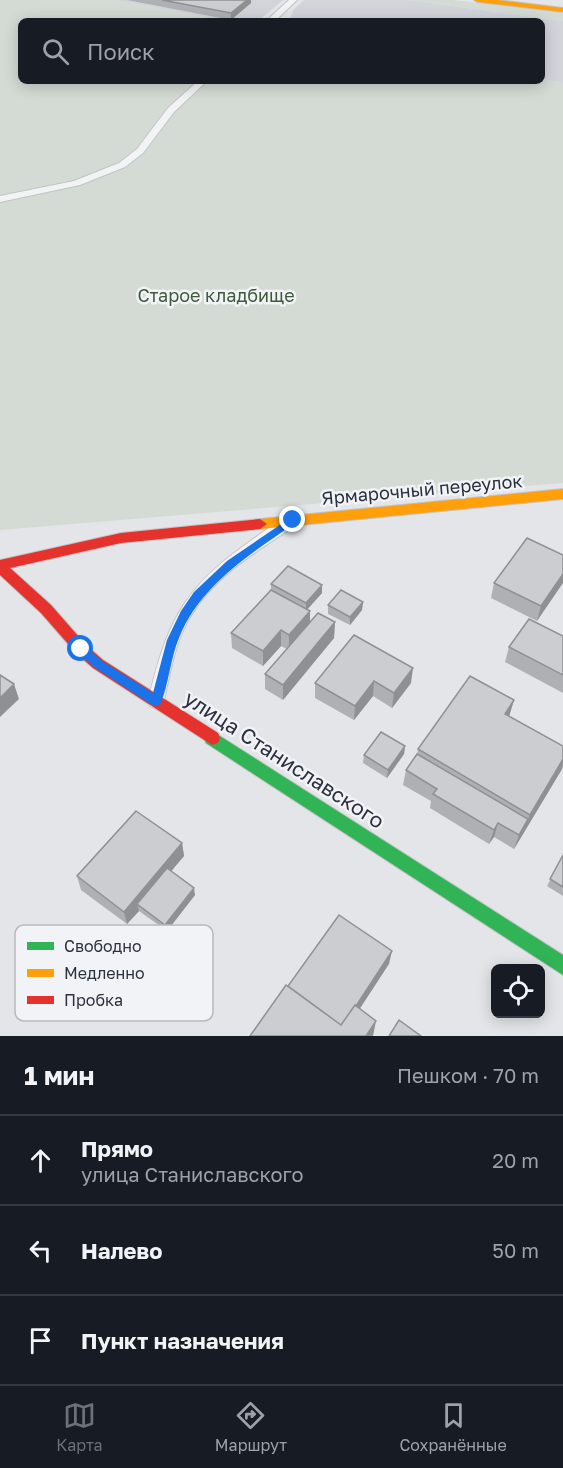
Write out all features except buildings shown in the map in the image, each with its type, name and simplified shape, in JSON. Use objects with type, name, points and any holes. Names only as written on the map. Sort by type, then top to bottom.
[{"type":"street","points":[[478,0],[563,10]]},
{"type":"street","name":"Ярмарочный переулок","points":[[0,566],[121,538],[563,494]]},
{"type":"street","name":"улица Станиславского","points":[[0,566],[46,609],[90,656],[563,966]]},
{"type":"lane","points":[[273,18],[293,0]]},
{"type":"lane","points":[[0,199],[77,183],[122,165],[140,151],[171,110],[200,84]]},
{"type":"lane","points":[[156,701],[172,640],[184,614],[198,595],[230,564],[293,520]]},
{"type":"shaded area","points":[[115,0],[283,0],[262,18],[208,18]]},
{"type":"shaded area","points":[[304,0],[408,0],[541,18],[291,18],[293,10]]},
{"type":"shaded area","points":[[545,19],[563,21],[563,83],[545,80]]},
{"type":"green space","name":"Старое кладбище","points":[[0,0],[115,0],[208,18],[18,18],[18,84],[545,84],[545,80],[563,83],[563,483],[0,530]]},
{"type":"green space","points":[[408,0],[453,0],[563,13],[563,21]]},
{"type":"traffic: fast","points":[[212,738],[563,966]]},
{"type":"traffic: slow","points":[[478,0],[563,10]]},
{"type":"traffic: slow","points":[[260,524],[563,494]]},
{"type":"traffic: jam","points":[[0,565],[121,538],[260,524]]},
{"type":"traffic: jam","points":[[0,567],[46,609],[81,649],[98,664],[212,738]]},
{"type":"route","points":[[81,649],[98,664],[156,701],[172,640],[184,614],[198,595],[230,564],[293,520]]}]
